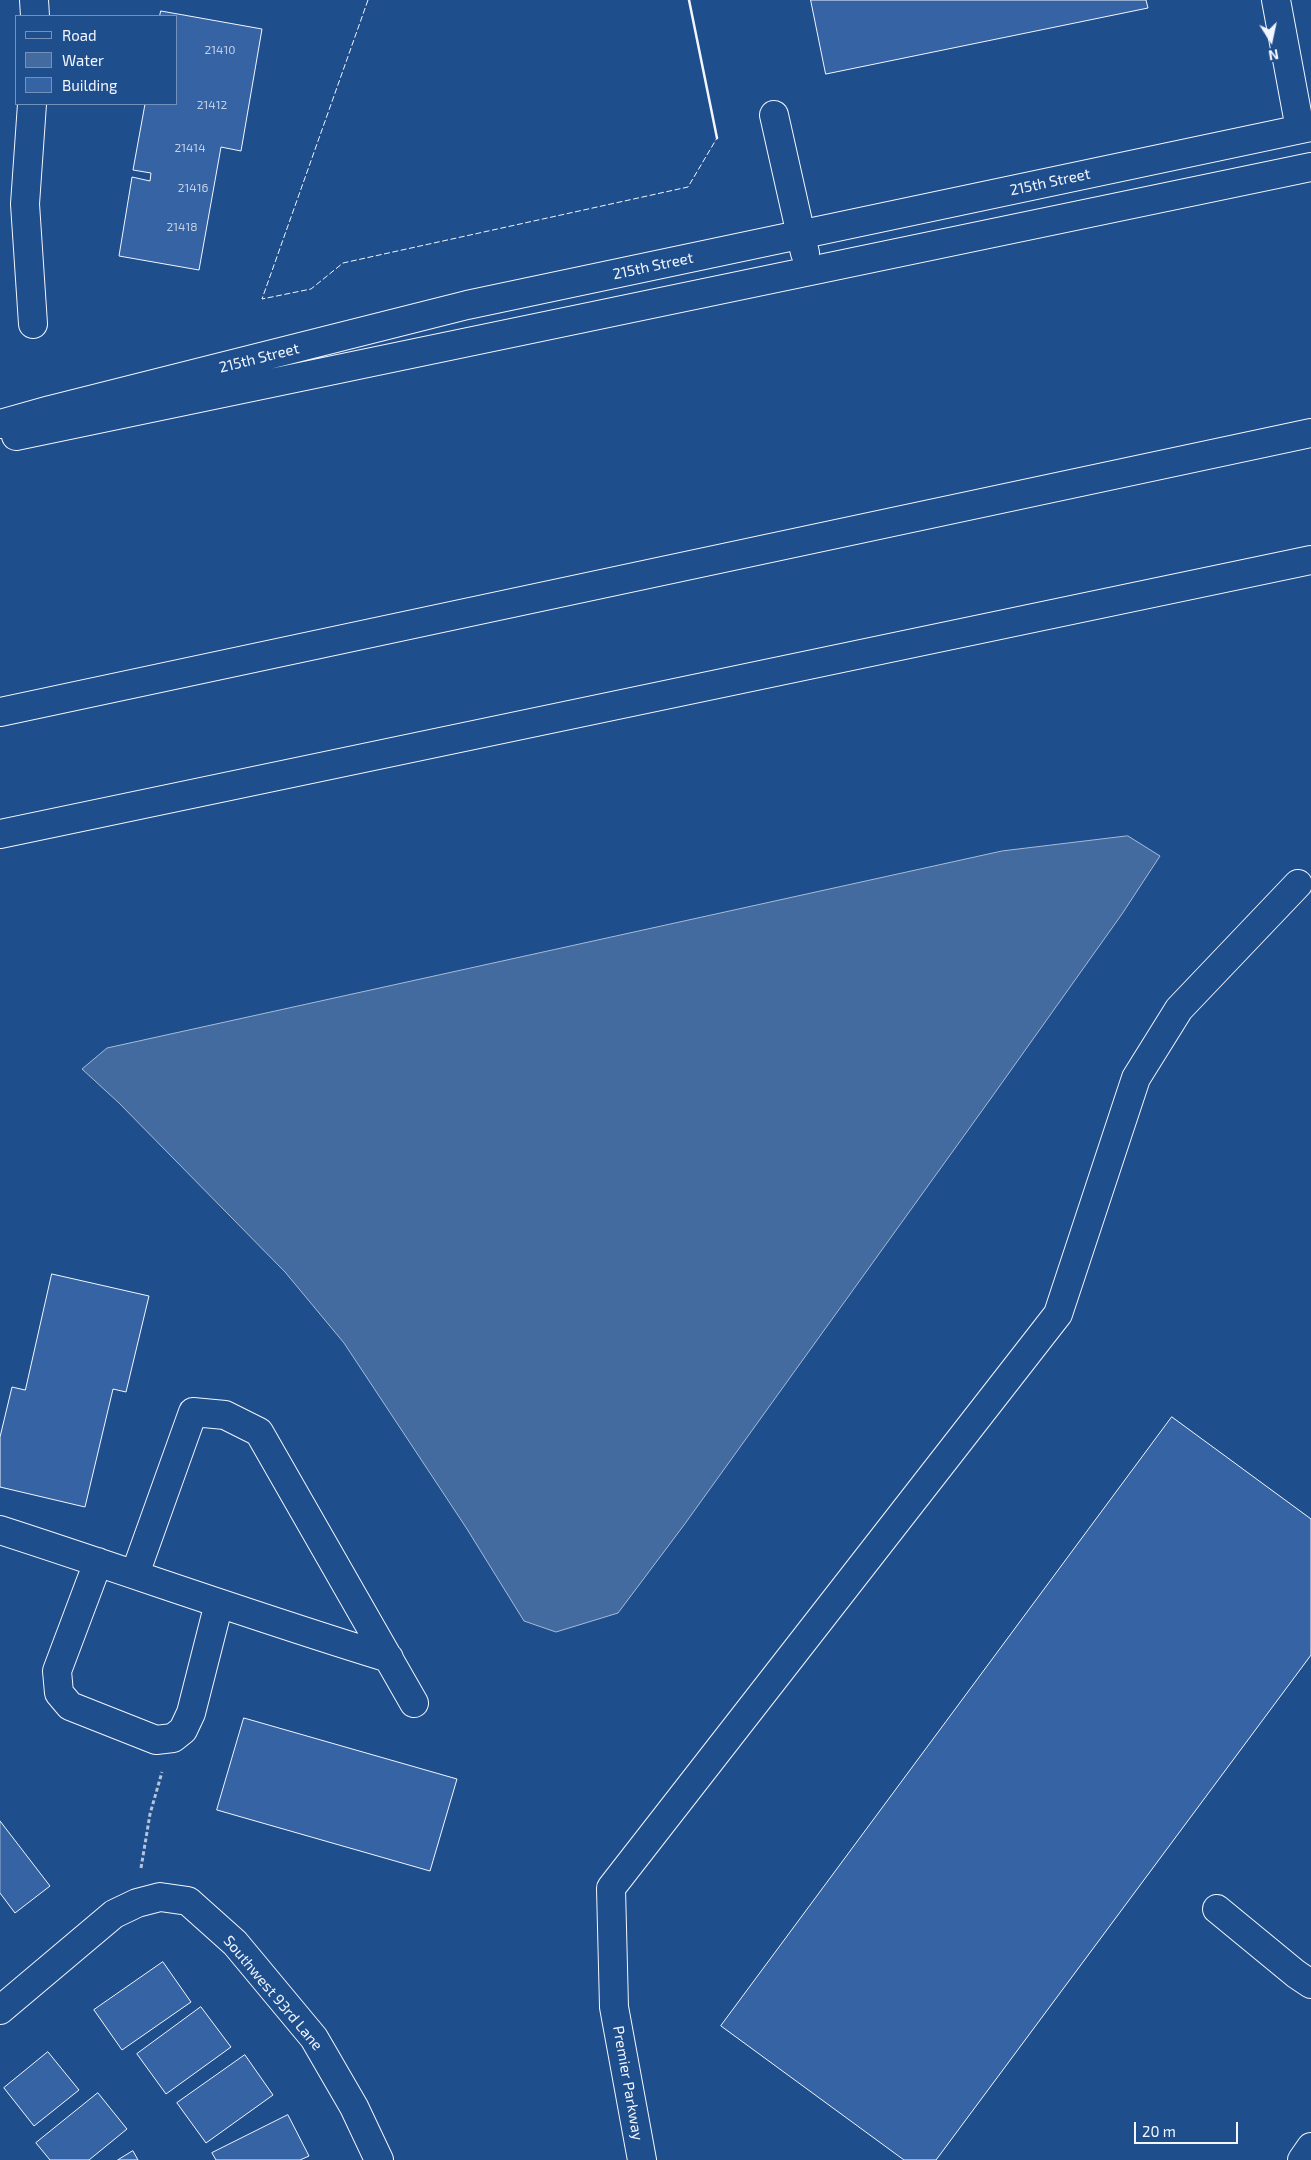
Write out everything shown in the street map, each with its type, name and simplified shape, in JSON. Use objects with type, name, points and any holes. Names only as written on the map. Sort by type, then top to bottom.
[{"type":"main road","points":[[34,0],[35,15]]},
{"type":"main road","points":[[1277,5],[1306,128]]},
{"type":"main road","points":[[32,105],[25,204],[33,324]]},
{"type":"main road","points":[[774,115],[808,272]]},
{"type":"main road","name":"215th Street","points":[[0,424],[467,305],[1306,128]]},
{"type":"main road","name":"215th Street","points":[[0,438],[58,428],[1311,167]]},
{"type":"main road","points":[[0,712],[1311,433]]},
{"type":"main road","points":[[0,834],[1311,560]]},
{"type":"main road","name":"Premier Parkway","points":[[642,2160],[614,2007],[611,1888],[1058,1314],[1136,1078],[1179,1009],[1298,884]]},
{"type":"main road","points":[[135,1574],[193,1412],[225,1415],[259,1432],[414,1703]]},
{"type":"main road","points":[[0,1530],[135,1574],[272,1622],[389,1658]]},
{"type":"main road","points":[[98,1562],[57,1671],[59,1694],[70,1706],[156,1740],[172,1738],[183,1730],[191,1713],[218,1603]]},
{"type":"main road","name":"Southwest 93rd Lane","points":[[0,2010],[114,1914],[160,1897],[188,1901],[235,1943],[314,2038],[354,2107],[379,2160]]},
{"type":"main road","points":[[1217,1909],[1296,1974],[1311,1984]]},
{"type":"main road","points":[[1302,2160],[1311,2147]]},
{"type":"path","points":[[145,1901],[141,1869],[150,1814],[172,1738]]},
{"type":"water","points":[[1128,836],[1160,856],[1122,914],[989,1101],[684,1525],[618,1613],[556,1632],[524,1621],[467,1529],[344,1343],[285,1272],[119,1103],[82,1069],[107,1048],[1002,851]]},
{"type":"building","points":[[811,0],[1146,0],[1148,8],[826,74]]},
{"type":"building","points":[[161,11],[262,29],[241,151],[221,147],[199,270],[119,256],[132,177],[150,181],[151,173],[133,170],[145,105],[178,105],[178,15],[160,15]]},
{"type":"building","points":[[52,1274],[149,1296],[126,1392],[113,1389],[85,1507],[0,1487],[0,1437],[12,1387],[25,1390]]},
{"type":"building","points":[[1172,1417],[1311,1519],[1311,1655],[936,2160],[904,2160],[721,2026]]},
{"type":"building","points":[[244,1718],[457,1779],[430,1871],[217,1810]]},
{"type":"building","points":[[0,1821],[50,1886],[15,1913],[0,1893]]},
{"type":"building","points":[[163,1962],[191,2002],[122,2050],[94,2010]]},
{"type":"building","points":[[201,2007],[231,2047],[166,2094],[137,2054]]},
{"type":"building","points":[[48,2052],[79,2090],[34,2126],[4,2088]]},
{"type":"building","points":[[245,2055],[273,2095],[206,2143],[177,2103]]},
{"type":"building","points":[[98,2093],[127,2129],[89,2160],[50,2160],[36,2143]]},
{"type":"building","points":[[288,2115],[309,2156],[300,2160],[216,2160],[212,2153]]},
{"type":"building","points":[[133,2151],[138,2160],[118,2160]]},
{"type":"fence","points":[[368,0],[262,299],[311,289],[343,263],[688,187],[717,138]]},
{"type":"wall","points":[[689,0],[717,138]]}]
